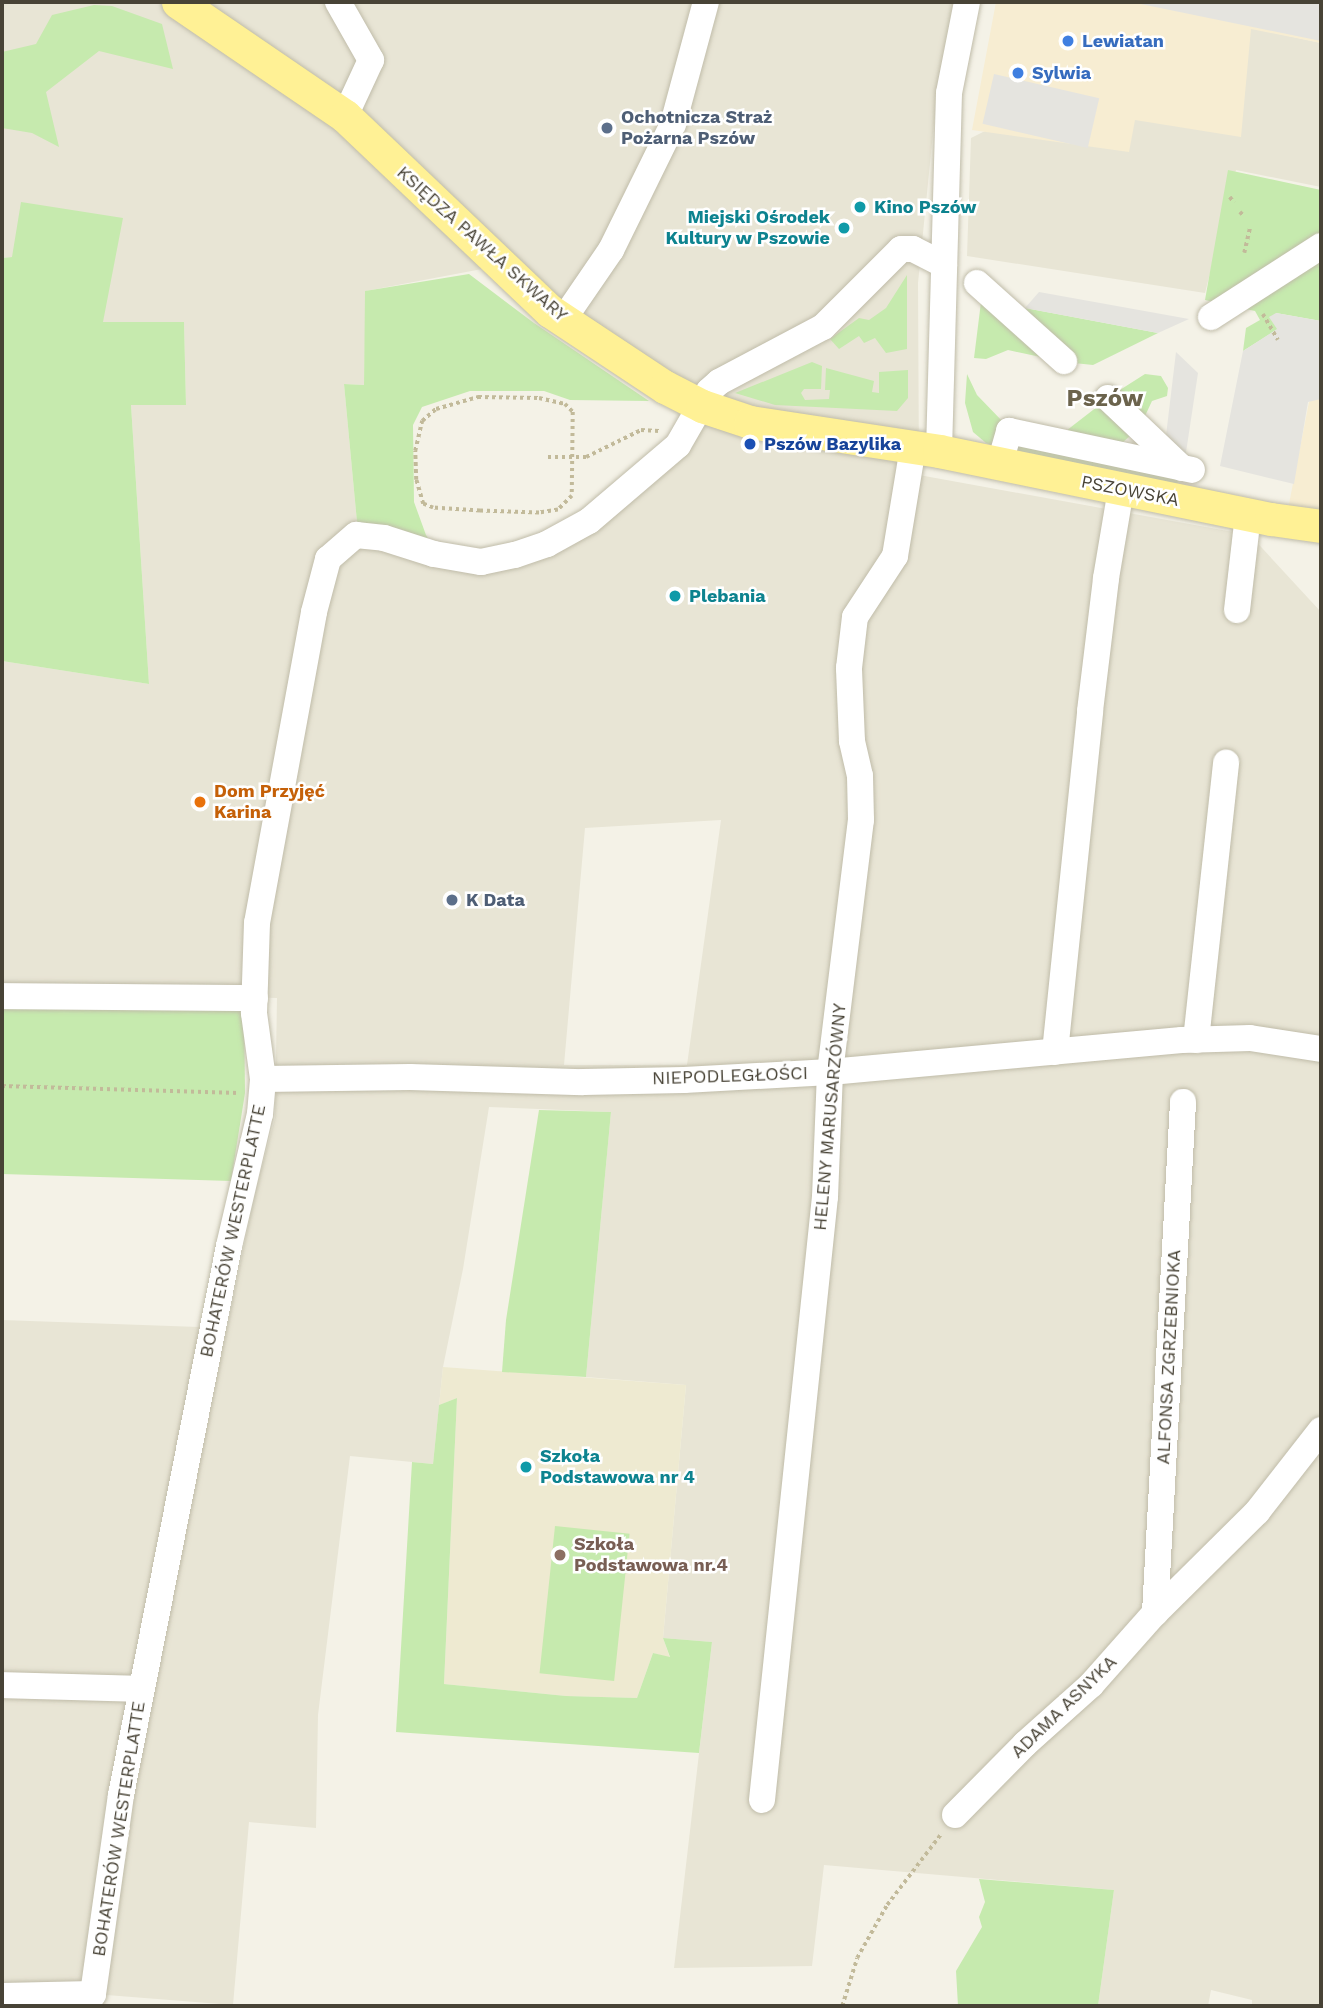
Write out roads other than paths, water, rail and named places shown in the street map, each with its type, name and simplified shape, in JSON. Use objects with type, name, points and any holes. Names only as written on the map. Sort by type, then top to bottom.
[{"type":"main road","name":"KSIĘDZA PAWŁA SKWARY","points":[[178,2],[345,116],[563,320],[666,387],[702,406],[750,422],[926,449]]},
{"type":"main road","name":"PSZOWSKA","points":[[926,449],[1248,514],[1321,526]]},
{"type":"street","points":[[338,2],[371,60],[345,116]]},
{"type":"street","points":[[563,320],[611,250],[673,124],[706,2]]},
{"type":"street","name":"HELENY MARUSARZÓWNY","points":[[762,1800],[825,1197],[830,1073],[861,820],[860,776],[852,741],[849,680],[855,617],[895,556],[926,449],[944,265],[949,93],[967,2]]},
{"type":"street","points":[[1210,317],[1321,246]]},
{"type":"street","name":"BOHATERÓW WESTERPLATTE","points":[[89,2000],[121,1795],[141,1689],[229,1246],[260,1114],[254,1086],[257,923],[313,612],[328,559],[356,535],[384,538],[435,554],[481,562],[515,555],[547,544],[589,521],[678,445],[709,391],[719,382],[823,327],[901,249],[912,249],[944,265]]},
{"type":"street","points":[[977,283],[1064,361]]},
{"type":"street","points":[[1008,435],[1187,469],[1108,398]]},
{"type":"street","points":[[1055,1052],[1090,711],[1106,578],[1121,489]]},
{"type":"street","points":[[1237,610],[1248,514]]},
{"type":"street","points":[[1196,1040],[1226,763]]},
{"type":"street","points":[[2,996],[255,998]]},
{"type":"street","name":"NIEPODLEGŁOŚCI","points":[[254,1086],[410,1077],[583,1082],[830,1073],[1196,1040],[1250,1038],[1321,1049]]},
{"type":"street","name":"ALFONSA ZGRZEBNIOKA","points":[[1155,1613],[1183,1102]]},
{"type":"street","name":"ADAMA ASNYKA","points":[[955,1815],[1025,1744],[1091,1685],[1155,1613],[1256,1512],[1321,1430]]},
{"type":"street","points":[[2,1685],[141,1689]]},
{"type":"street","points":[[2,1996],[89,2000]]},
{"type":"place","name":"Lewiatan","points":[[1068,41]]},
{"type":"place","name":"Sylwia","points":[[1018,73]]},
{"type":"place","name":"Ochotnicza Straż Pożarna Pszów","points":[[607,128]]},
{"type":"place","name":"Kino Pszów","points":[[860,207]]},
{"type":"place","name":"Miejski Ośrodek Kultury w Pszowie","points":[[844,228]]},
{"type":"place","name":"Pszów Bazylika","points":[[750,444]]},
{"type":"place","name":"Plebania","points":[[675,596]]},
{"type":"place","name":"Dom Przyjęć Karina","points":[[200,802]]},
{"type":"place","name":"K Data","points":[[452,900]]},
{"type":"place","name":"Szkoła Podstawowa nr 4","points":[[526,1467]]},
{"type":"place","name":"Szkoła Podstawowa nr.4","points":[[560,1555]]},
{"type":"district","name":"Pszów","points":[[1105,399]]}]
